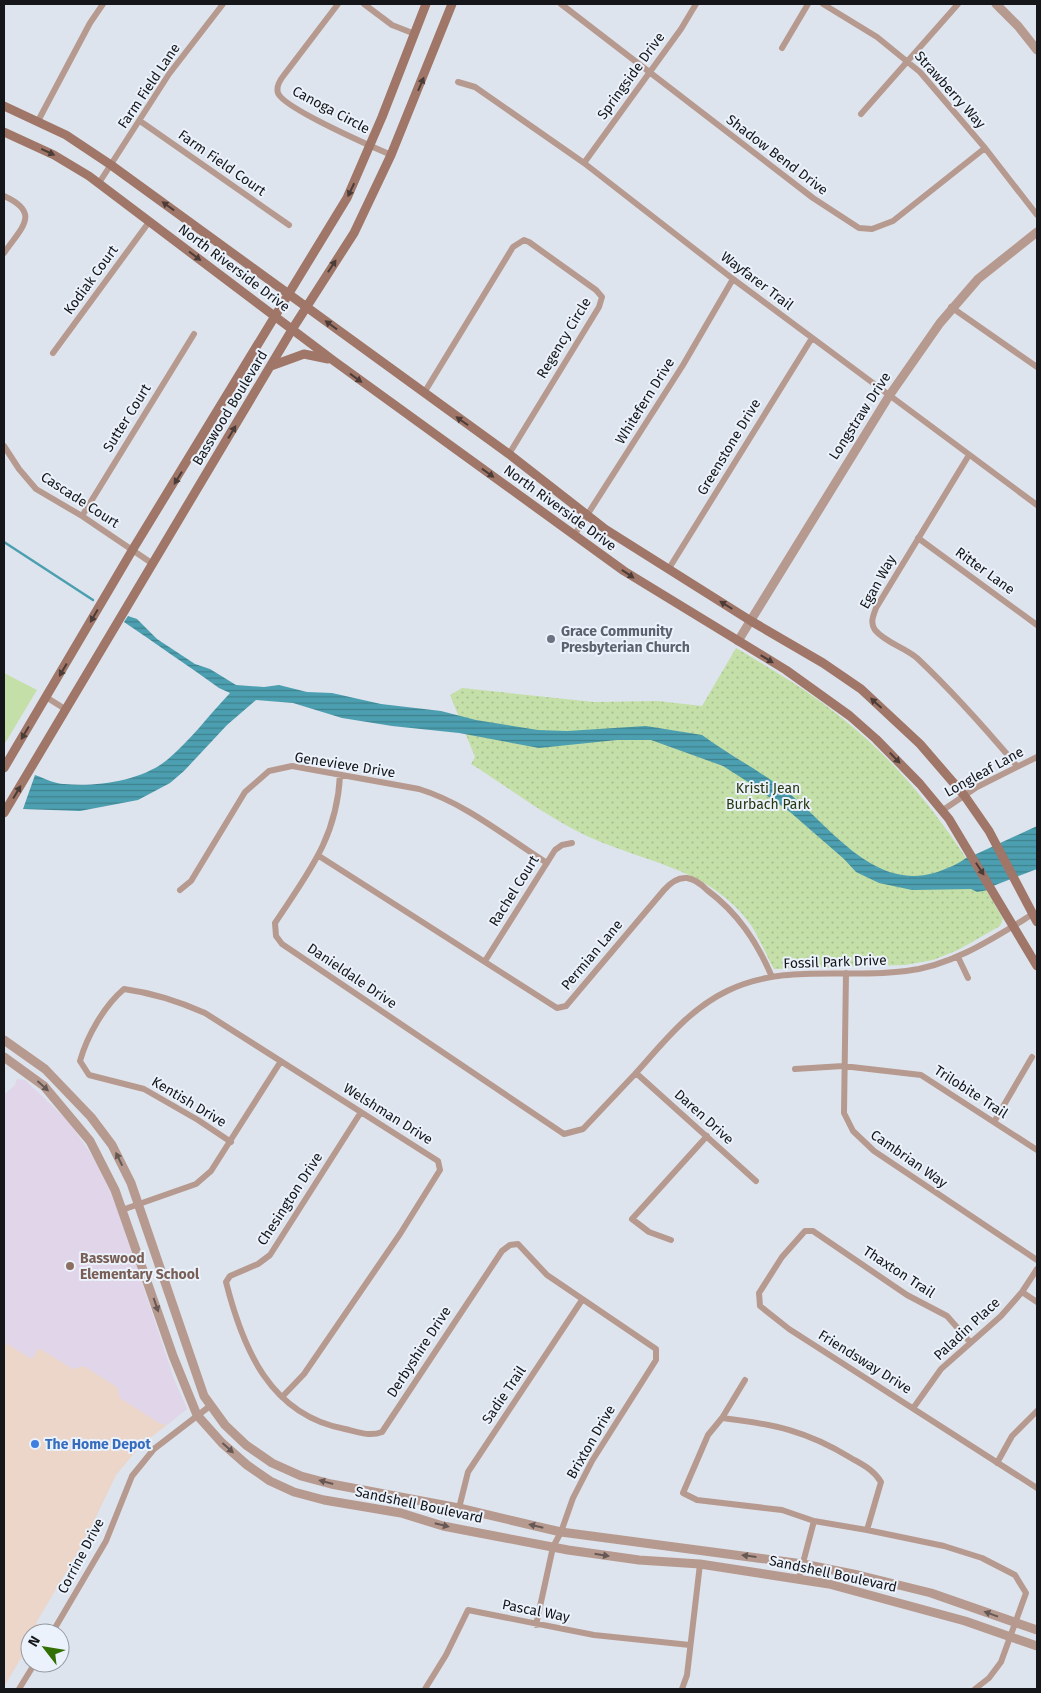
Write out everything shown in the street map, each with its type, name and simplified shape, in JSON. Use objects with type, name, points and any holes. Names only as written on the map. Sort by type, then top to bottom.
[{"type":"main road","name":"Basswood Boulevard","points":[[4,768],[133,549],[347,198],[426,4]]},
{"type":"main road","name":"Basswood Boulevard","points":[[4,813],[293,328],[354,233],[391,155],[452,4]]},
{"type":"main road","name":"North Riverside Drive","points":[[4,106],[66,135],[111,165],[509,454],[588,515],[668,570],[822,663],[861,689],[920,744],[964,795],[989,831],[1035,918]]},
{"type":"main road","name":"North Riverside Drive","points":[[4,132],[54,155],[98,183],[293,328],[334,362],[624,571],[793,675],[850,716],[876,739],[943,810],[995,893],[1037,966]]},
{"type":"main road","points":[[271,367],[304,354],[318,356],[334,362]]},
{"type":"street","points":[[38,121],[90,23],[103,4]]},
{"type":"street","name":"Farm Field Lane","points":[[98,183],[169,74],[223,4]]},
{"type":"street","name":"Canoga Circle","points":[[338,4],[279,82],[278,92],[281,98],[310,117],[391,155]]},
{"type":"street","points":[[364,4],[392,25],[415,34]]},
{"type":"street","name":"Shadow Bend Drive","points":[[561,4],[813,198],[859,228],[872,229],[893,221],[985,148]]},
{"type":"street","name":"Springside Drive","points":[[584,162],[681,29],[696,4]]},
{"type":"street","points":[[782,48],[808,4]]},
{"type":"street","name":"Strawberry Way","points":[[823,4],[877,37],[908,61],[949,104],[1037,215]]},
{"type":"street","points":[[861,114],[958,4]]},
{"type":"street","points":[[996,4],[1018,26],[1037,50]]},
{"type":"street","name":"Wayfarer Trail","points":[[458,82],[475,87],[584,162],[734,279],[1037,505]]},
{"type":"street","name":"Farm Field Court","points":[[140,121],[290,225]]},
{"type":"street","points":[[4,196],[17,202],[25,211],[24,224],[4,253]]},
{"type":"street","name":"Kodiak Court","points":[[53,353],[149,222]]},
{"type":"street","name":"Longstraw Drive","points":[[738,642],[889,396],[951,307],[978,280],[1037,232]]},
{"type":"street","name":"Regency Circle","points":[[424,394],[513,247],[524,240],[529,242],[588,284],[602,297],[599,307],[509,454]]},
{"type":"street","name":"Whitefern Drive","points":[[575,534],[683,365],[734,279]]},
{"type":"street","points":[[951,307],[1037,367]]},
{"type":"street","name":"Sutter Court","points":[[82,516],[194,334]]},
{"type":"street","name":"Greenstone Drive","points":[[668,570],[812,338]]},
{"type":"street","name":"Cascade Court","points":[[4,446],[19,469],[36,489],[82,516],[153,564]]},
{"type":"street","name":"Egan Way","points":[[969,455],[876,608],[872,619],[873,628],[879,634],[914,655],[949,688],[1017,766]]},
{"type":"street","name":"Ritter Lane","points":[[918,538],[1037,625]]},
{"type":"street","points":[[46,697],[65,709]]},
{"type":"street","name":"Longleaf Lane","points":[[943,810],[964,795],[1037,757]]},
{"type":"street","name":"Genevieve Drive","points":[[180,890],[191,881],[232,811],[257,779],[269,771],[292,766],[436,795],[461,808],[546,863]]},
{"type":"street","name":"Danieldale Drive","points":[[340,775],[339,802],[334,820],[319,856],[275,923],[276,936],[282,944],[564,1134]]},
{"type":"street","name":"Rachel Court","points":[[485,961],[546,863],[558,847],[572,843]]},
{"type":"street","name":"Permian Lane","points":[[319,856],[557,1008],[563,1008],[664,890],[675,880],[687,878],[715,896],[740,921],[756,943],[772,977]]},
{"type":"street","name":"Fossil Park Drive","points":[[564,1134],[583,1129],[636,1073],[662,1042],[704,1004],[742,985],[792,974],[906,971],[933,966],[958,956],[1014,925],[1035,918]]},
{"type":"street","points":[[958,956],[968,978]]},
{"type":"street","name":"Cambrian Way","points":[[846,973],[843,1066],[844,1113],[847,1122],[861,1141],[1037,1260]]},
{"type":"street","name":"Welshman Drive","points":[[124,989],[150,992],[205,1013],[438,1162],[440,1170],[400,1234],[304,1374],[282,1397]]},
{"type":"street","name":"Kentish Drive","points":[[124,989],[113,998],[83,1051],[80,1062],[88,1075],[144,1089],[198,1120],[231,1142]]},
{"type":"street","name":"Sandshell Boulevard","points":[[4,1040],[45,1069],[91,1117],[112,1145],[138,1204],[192,1364],[210,1406],[225,1425],[246,1445],[272,1463],[301,1476],[384,1495],[459,1508],[561,1532],[803,1564],[901,1585],[1037,1630]]},
{"type":"street","name":"Sandshell Boulevard","points":[[4,1057],[44,1086],[90,1141],[115,1190],[197,1415],[222,1443],[247,1465],[270,1480],[294,1492],[324,1500],[401,1513],[443,1526],[553,1547],[609,1556],[700,1564],[799,1578],[889,1599],[1012,1636],[1037,1646]]},
{"type":"street","points":[[994,1122],[1032,1058]]},
{"type":"street","points":[[122,1210],[196,1184],[211,1171],[281,1061]]},
{"type":"street","name":"Trilobite Trail","points":[[795,1069],[843,1066],[920,1075],[1037,1150]]},
{"type":"street","name":"Daren Drive","points":[[636,1073],[756,1180]]},
{"type":"street","name":"Chesington Drive","points":[[226,1282],[230,1276],[258,1264],[270,1255],[361,1112]]},
{"type":"street","points":[[671,1240],[649,1232],[632,1219],[707,1136]]},
{"type":"street","name":"Thaxton Trail","points":[[808,1231],[812,1230],[907,1295],[947,1316],[970,1342]]},
{"type":"street","name":"Friendsway Drive","points":[[808,1231],[805,1231],[782,1257],[759,1294],[760,1306],[797,1334],[914,1407],[1037,1488]]},
{"type":"street","name":"Derbyshire Drive","points":[[226,1282],[234,1313],[248,1349],[262,1375],[282,1397],[300,1412],[336,1428],[374,1435],[382,1432],[469,1299],[502,1251],[510,1245],[518,1244],[547,1275],[656,1349],[658,1354]]},
{"type":"street","name":"Paladin Place","points":[[914,1407],[942,1369],[1001,1316],[1022,1292],[1037,1269]]},
{"type":"street","points":[[1022,1292],[1037,1302]]},
{"type":"street","name":"Sadie Trail","points":[[459,1508],[468,1472],[582,1300]]},
{"type":"street","name":"Brixton Drive","points":[[536,1625],[553,1547],[561,1532],[573,1498],[592,1461],[658,1354]]},
{"type":"street","points":[[745,1380],[722,1418],[708,1435],[683,1493],[697,1500],[782,1510],[814,1521],[944,1546],[982,1558],[1015,1575],[1026,1593],[1012,1636],[996,1671],[975,1689]]},
{"type":"street","name":"Corrine Drive","points":[[58,1623],[106,1541],[132,1476],[154,1449],[210,1406]]},
{"type":"street","points":[[997,1463],[1012,1436],[1037,1411]]},
{"type":"street","points":[[722,1418],[772,1424],[819,1439],[875,1472],[881,1482],[867,1530]]},
{"type":"street","points":[[799,1578],[814,1521]]},
{"type":"street","points":[[682,1689],[687,1675],[700,1564]]},
{"type":"street","name":"Pascal Way","points":[[425,1689],[450,1648],[468,1610],[594,1635],[690,1645]]},
{"type":"street","points":[[19,1689],[28,1673]]},
{"type":"shaded area","name":"Basswood Elementary School","points":[[17,1079],[25,1080],[70,1123],[100,1168],[111,1190],[174,1379],[187,1409],[167,1425],[159,1423],[120,1398],[117,1387],[84,1366],[73,1369],[39,1348],[32,1359],[4,1342],[4,1095],[15,1085]]},
{"type":"shaded area","points":[[4,1342],[32,1359],[39,1348],[73,1369],[84,1366],[117,1387],[159,1423],[167,1425],[141,1445],[116,1475],[84,1542],[36,1623],[20,1623],[20,1660],[5,1685]]},
{"type":"green space","name":"Kristi Jean Burbach Park","points":[[736,648],[818,700],[868,740],[891,762],[933,811],[970,864],[1003,919],[1000,926],[958,950],[933,960],[905,965],[774,969],[751,925],[733,905],[714,889],[670,867],[600,842],[577,831],[471,764],[475,757],[450,695],[462,688],[594,702],[658,701],[702,706]]},
{"type":"green space","points":[[4,673],[37,690],[4,745]]},
{"type":"water","points":[[128,616],[137,619],[157,639],[195,664],[210,669],[236,685],[264,687],[279,685],[307,692],[332,693],[381,704],[441,711],[476,720],[538,730],[567,731],[646,726],[702,735],[791,795],[855,853],[892,873],[912,876],[944,870],[971,854],[972,856],[1037,826],[1037,869],[993,886],[994,889],[977,892],[971,889],[912,890],[879,883],[856,872],[844,859],[790,812],[723,766],[651,740],[617,740],[539,748],[459,733],[392,726],[342,718],[293,703],[256,700],[227,725],[184,771],[170,783],[138,800],[80,811],[23,809],[35,775],[61,784],[77,785],[132,778],[156,767],[184,745],[230,693],[219,688],[124,622]]},
{"type":"waterway","points":[[4,542],[93,600]]},
{"type":"place","name":"Grace Community Presbyterian Church","points":[[551,639]]},
{"type":"place","name":"Basswood Elementary School","points":[[70,1266]]},
{"type":"place","name":"The Home Depot","points":[[35,1444]]}]
